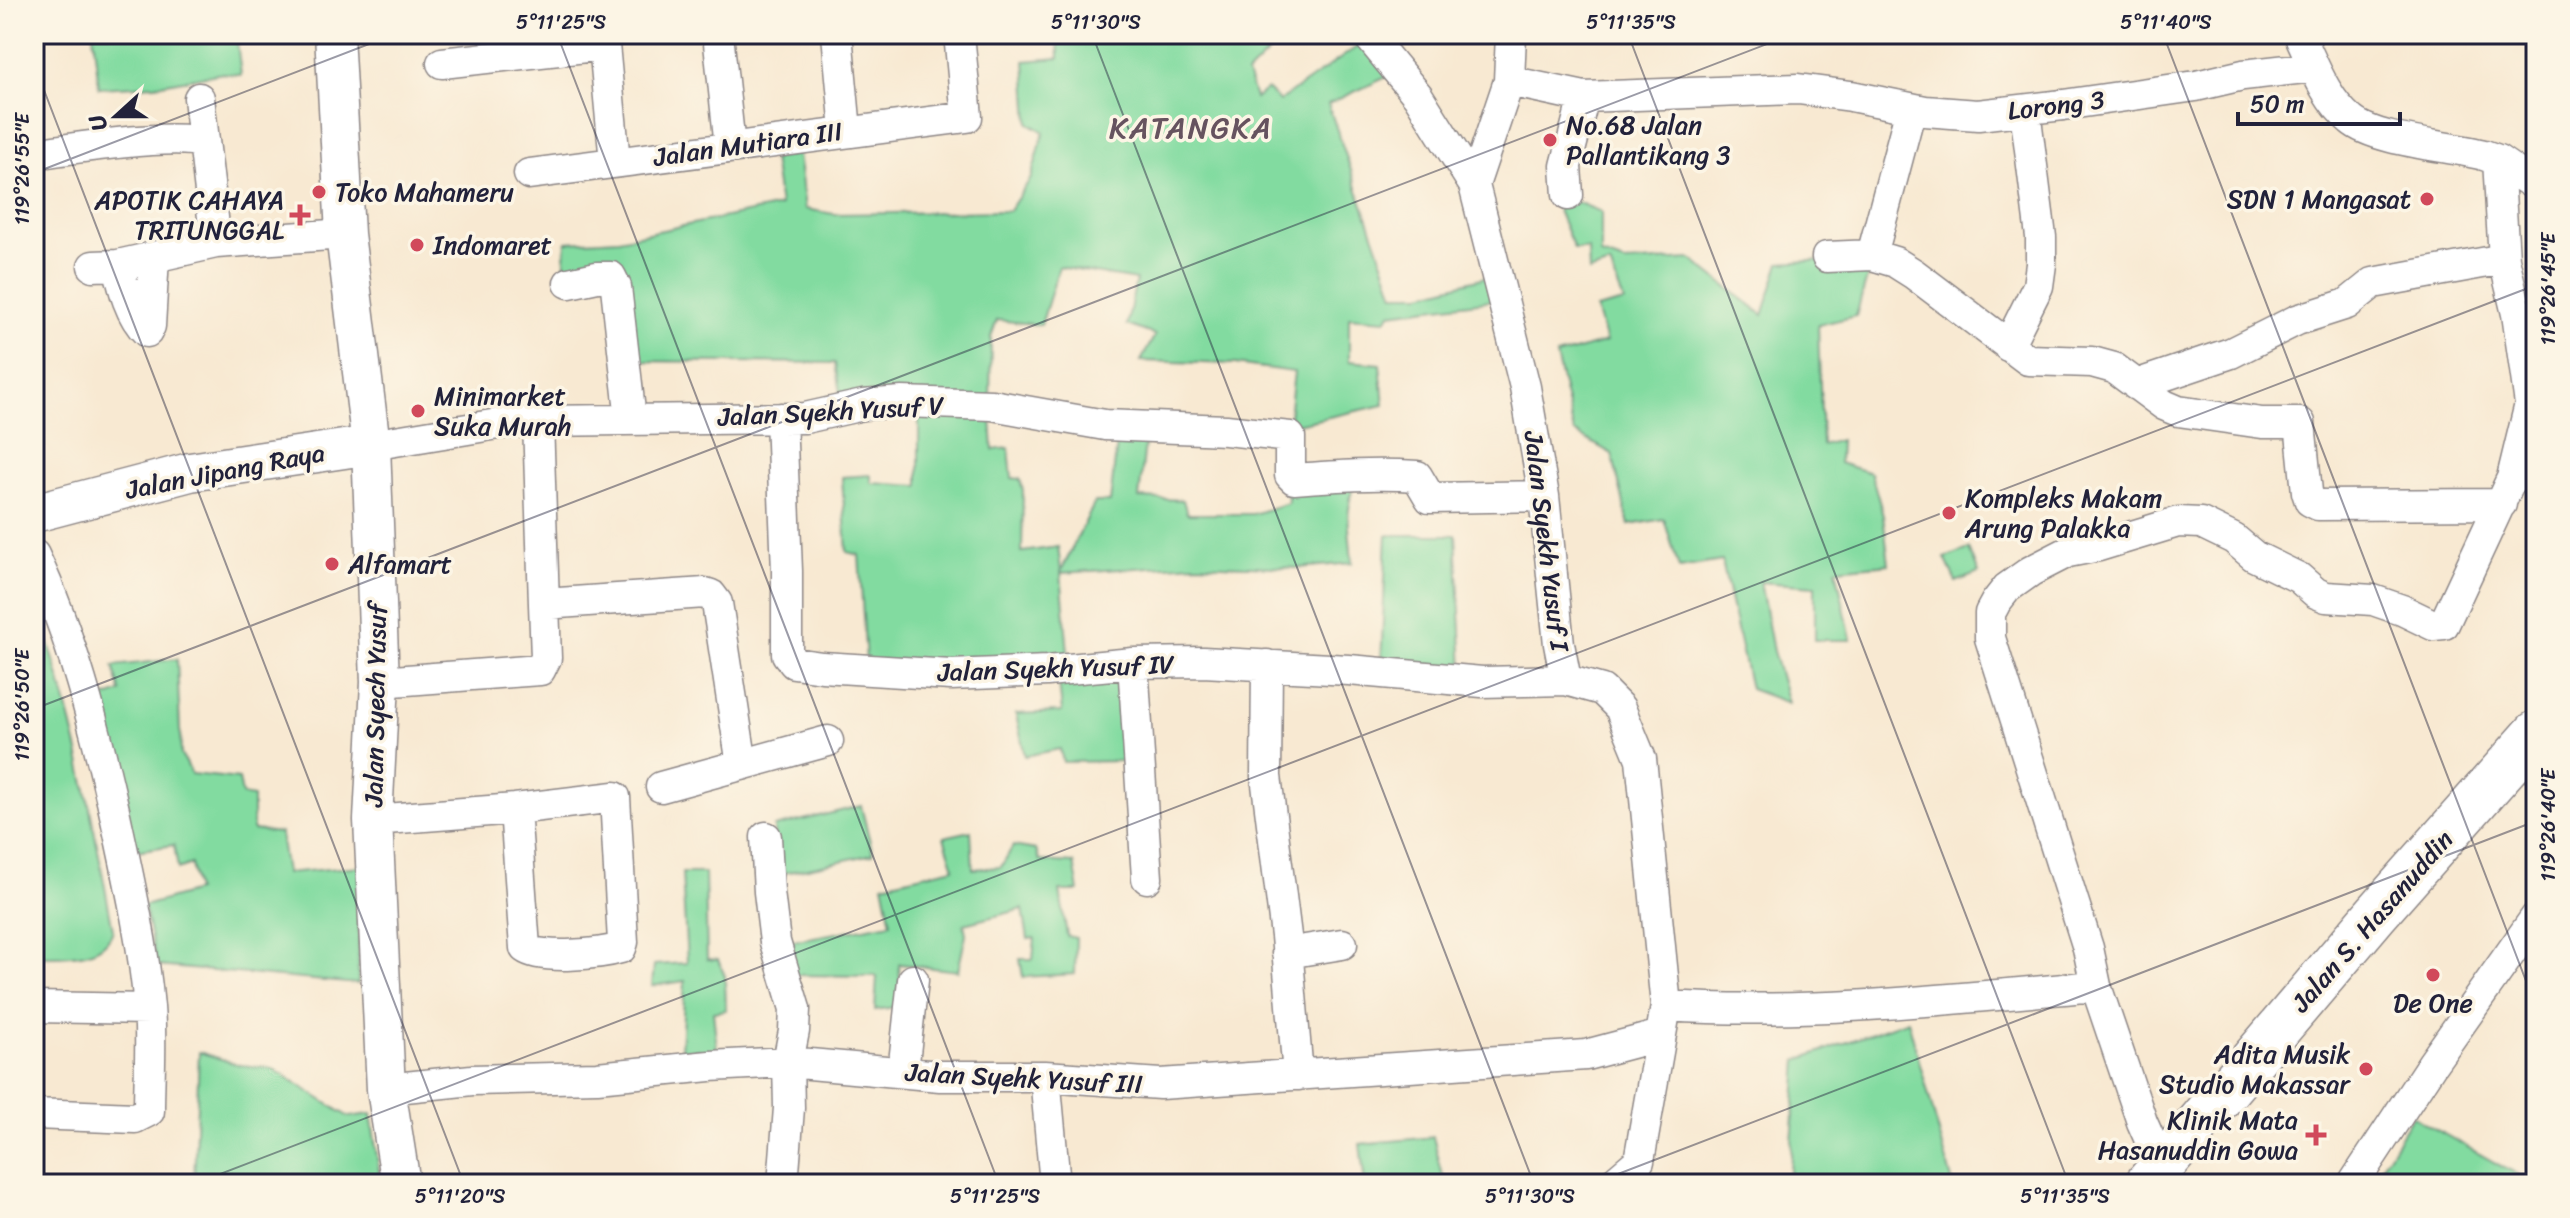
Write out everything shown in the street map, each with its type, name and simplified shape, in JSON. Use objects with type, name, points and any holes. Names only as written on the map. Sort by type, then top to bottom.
[{"type":"highway","name":"Jalan S. Hasanuddin","points":[[2161,1178],[2202,1135],[2532,751]]},
{"type":"main road","name":"Jalan Syech Yusuf","points":[[334,34],[345,234],[371,445],[380,682],[373,820],[386,1089],[401,1184]]},
{"type":"main road","name":"Jalan Jipang Raya","points":[[34,513],[190,472],[371,445]]},
{"type":"street","points":[[718,34],[730,147]]},
{"type":"street","points":[[837,34],[846,131]]},
{"type":"street","name":"Jalan Mutiara III","points":[[529,174],[967,117],[959,34]]},
{"type":"street","points":[[1367,34],[1418,96],[1474,185]]},
{"type":"street","points":[[1474,185],[1509,81],[1511,34]]},
{"type":"street","points":[[2299,34],[2336,104],[2351,120],[2368,131],[2498,160],[2536,186]]},
{"type":"street","points":[[442,63],[604,40],[615,162]]},
{"type":"street","name":"Lorong 3","points":[[1509,81],[1584,97],[1798,89],[1911,108],[1978,115],[2314,67]]},
{"type":"street","points":[[1568,195],[1566,166],[1584,97]]},
{"type":"street","points":[[199,98],[216,243]]},
{"type":"street","points":[[1872,255],[1911,108]]},
{"type":"street","points":[[2008,346],[2038,286],[2041,264],[2041,237],[2025,110]]},
{"type":"street","points":[[34,154],[164,139],[204,143]]},
{"type":"street","points":[[2161,1178],[2096,986],[2088,948],[1990,638],[1990,613],[2007,588],[2031,571],[2068,552],[2190,521],[2234,539],[2254,556],[2299,578],[2316,593],[2326,597],[2373,600],[2433,625],[2444,624],[2512,478],[2531,397],[2504,259],[2498,160]]},
{"type":"street","name":"Jalan Syekh Yusuf I","points":[[1474,185],[1525,387],[1544,496],[1559,644],[1566,680],[1602,690],[1620,708],[1641,759],[1663,1020],[1639,1161],[1612,1184]]},
{"type":"street","points":[[154,257],[150,326],[147,332],[105,265],[216,243],[345,234]]},
{"type":"street","points":[[1827,257],[1872,255],[1895,262],[2034,362],[2102,364],[2114,368],[2164,405],[2178,411],[2262,423],[2300,423],[2308,498],[2318,505],[2501,504]]},
{"type":"street","points":[[2136,385],[2231,353],[2297,320],[2347,304],[2373,283],[2504,259]]},
{"type":"street","points":[[569,283],[611,277],[616,287],[631,420]]},
{"type":"street","name":"Jalan Syekh Yusuf V","points":[[371,445],[498,424],[538,421],[805,418],[863,405],[902,402],[992,405],[1105,425],[1226,430],[1290,437],[1290,475],[1294,479],[1360,474],[1417,476],[1430,498],[1544,496]]},
{"type":"street","name":"Jalan Syekh Yusuf IV","points":[[781,418],[787,654],[791,661],[822,667],[951,675],[1133,663],[1203,662],[1482,682],[1566,680]]},
{"type":"street","points":[[380,682],[540,670],[546,658],[538,421]]},
{"type":"street","points":[[34,555],[63,622],[92,720],[134,900],[149,1009],[149,1111],[146,1115],[135,1118],[34,1114]]},
{"type":"street","points":[[544,604],[711,595],[717,603],[742,765]]},
{"type":"street","points":[[1133,663],[1147,878]]},
{"type":"street","points":[[1267,665],[1266,776],[1298,1075]]},
{"type":"street","points":[[661,787],[828,741]]},
{"type":"street","points":[[373,820],[515,809],[615,797],[623,942],[618,950],[539,955],[525,948],[515,809]]},
{"type":"street","points":[[766,837],[775,942],[795,1009],[788,1062],[789,1108],[783,1184]]},
{"type":"street","points":[[2353,1184],[2432,1064],[2536,917]]},
{"type":"street","points":[[1287,953],[1342,944]]},
{"type":"street","points":[[903,1072],[913,980]]},
{"type":"street","name":"Jalan Syehk Yusuf III","points":[[386,1089],[472,1080],[597,1077],[788,1062],[971,1077],[1045,1076],[1160,1084],[1586,1055],[1663,1020],[1741,1010],[1858,1005],[2096,986]]},
{"type":"street","points":[[34,1007],[149,1009]]},
{"type":"street","points":[[1045,1076],[1055,1184]]},
{"type":"green space","points":[[93,34],[236,34],[241,75],[223,73],[155,85],[99,88]]},
{"type":"green space","points":[[1058,34],[1294,34],[1270,51],[1247,74],[1255,98],[1267,89],[1279,101],[1361,44],[1389,76],[1328,104],[1394,294],[1422,294],[1489,276],[1494,300],[1390,313],[1386,320],[1349,317],[1349,361],[1380,364],[1384,405],[1288,426],[1294,372],[1235,364],[1141,361],[1155,335],[1127,325],[1136,280],[1059,267],[1041,325],[997,320],[991,337],[990,402],[842,404],[835,363],[621,361],[611,274],[564,277],[566,242],[619,239],[780,206],[773,159],[798,154],[805,209],[834,214],[1009,211],[1031,178],[1044,132],[1029,123],[1025,61],[1059,58]]},
{"type":"green space","points":[[1550,191],[1601,212],[1601,255],[1625,263],[1691,259],[1763,315],[1780,263],[1873,257],[1856,316],[1818,325],[1822,445],[1840,440],[1839,463],[1871,473],[1883,515],[1889,564],[1836,569],[1851,640],[1815,640],[1815,586],[1760,582],[1773,651],[1788,703],[1750,689],[1722,561],[1679,568],[1664,519],[1629,525],[1612,454],[1574,432],[1556,356],[1606,342],[1596,309],[1624,302],[1610,265],[1589,272],[1588,249],[1574,249]]},
{"type":"green space","points":[[919,415],[991,418],[993,450],[1009,448],[1012,478],[1020,479],[1023,491],[1022,552],[1058,547],[1061,571],[1095,502],[1110,502],[1117,443],[1145,443],[1139,498],[1183,500],[1187,514],[1253,514],[1288,503],[1287,487],[1353,481],[1348,516],[1352,563],[1298,568],[1196,564],[1061,573],[1069,664],[866,662],[859,555],[847,552],[842,477],[871,475],[871,483],[919,486]]},
{"type":"green space","points":[[1387,535],[1456,535],[1463,672],[1381,664]]},
{"type":"green space","points":[[1969,549],[1979,573],[1956,582],[1945,558]]},
{"type":"green space","points":[[34,601],[71,722],[113,930],[100,947],[68,956],[34,956]]},
{"type":"green space","points":[[177,659],[181,755],[192,774],[239,779],[242,795],[253,797],[253,830],[280,833],[286,873],[360,866],[358,984],[157,966],[144,906],[196,891],[191,864],[178,869],[174,845],[135,851],[96,701],[121,692],[113,666]]},
{"type":"green space","points":[[1127,672],[1125,761],[1063,762],[1060,749],[1025,756],[1016,714],[1062,712],[1059,682]]},
{"type":"green space","points":[[861,806],[873,854],[775,875],[774,827]]},
{"type":"green space","points":[[971,831],[973,869],[1001,867],[1013,846],[1036,850],[1040,861],[1074,863],[1079,891],[1060,891],[1067,936],[1076,938],[1075,974],[1023,977],[1020,959],[1033,959],[1035,938],[1028,939],[1023,909],[964,924],[966,934],[958,971],[899,964],[902,1006],[875,1010],[877,976],[791,975],[781,943],[891,923],[883,884],[954,868],[944,837]]},
{"type":"green space","points":[[682,873],[705,873],[707,959],[718,960],[725,976],[726,1010],[713,1012],[718,1058],[700,1060],[699,1049],[681,1050],[685,981],[652,986],[654,965],[687,963]]},
{"type":"green space","points":[[1908,1020],[1953,1184],[1789,1184],[1798,1060]]},
{"type":"green space","points":[[199,1052],[240,1065],[272,1068],[349,1117],[371,1114],[381,1184],[194,1184]]},
{"type":"green space","points":[[2412,1116],[2533,1184],[2371,1184]]},
{"type":"green space","points":[[1433,1137],[1445,1184],[1365,1184],[1360,1144]]},
{"type":"place","name":"No.68 Jalan Pallantikang 3","points":[[1550,140]]},
{"type":"place","name":"Toko Mahameru","points":[[319,192]]},
{"type":"place","name":"SDN 1 Mangasat","points":[[2427,199]]},
{"type":"place","name":"APOTIK CAHAYA TRITUNGGAL","points":[[300,215]]},
{"type":"place","name":"Indomaret","points":[[417,245]]},
{"type":"place","name":"Minimarket Suka Murah","points":[[418,411]]},
{"type":"place","name":"Kompleks Makam Arung Palakka","points":[[1949,513]]},
{"type":"place","name":"Alfamart","points":[[332,564]]},
{"type":"place","name":"De One","points":[[2433,975]]},
{"type":"place","name":"Adita Musik Studio Makassar","points":[[2366,1069]]},
{"type":"place","name":"Klinik Mata Hasanuddin Gowa","points":[[2316,1135]]},
{"type":"district","name":"KATANGKA","points":[[1191,128]]}]
